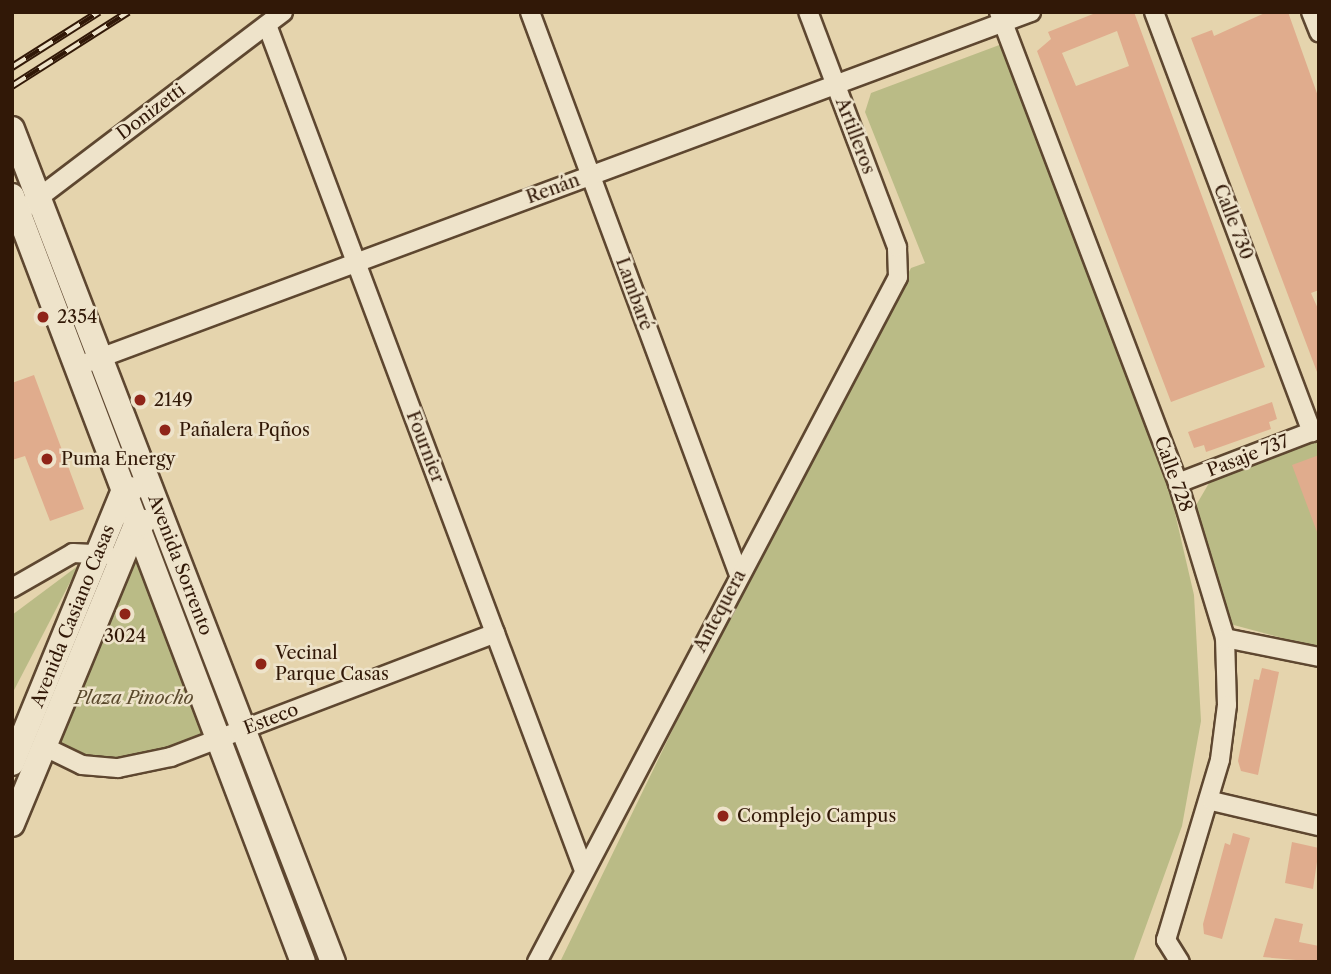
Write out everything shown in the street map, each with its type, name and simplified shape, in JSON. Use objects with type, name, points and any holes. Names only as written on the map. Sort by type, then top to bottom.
[{"type":"main road","name":"Avenida Sorrento","points":[[12,129],[333,962]]},
{"type":"main road","name":"Avenida Sorrento","points":[[15,204],[303,962]]},
{"type":"main road","points":[[123,492],[149,483]]},
{"type":"main road","name":"Avenida Casiano Casas","points":[[12,824],[44,747],[111,557],[123,492]]},
{"type":"main road","name":"Avenida Casiano Casas","points":[[12,763],[111,557],[136,525],[161,515]]},
{"type":"street","name":"Donizetti","points":[[15,204],[39,198],[283,12]]},
{"type":"street","name":"Lambaré","points":[[530,12],[739,575]]},
{"type":"street","name":"Artilleros","points":[[808,12],[900,261]]},
{"type":"street","name":"Renán","points":[[76,367],[835,84],[1001,17],[1031,12]]},
{"type":"street","name":"Calle 730","points":[[1154,12],[1315,431]]},
{"type":"street","points":[[1311,12],[1319,32]]},
{"type":"street","name":"Calle 728","points":[[1001,17],[1178,482],[1225,638],[1227,705],[1212,801],[1168,929],[1174,956]]},
{"type":"street","name":"Fournier","points":[[267,25],[583,870]]},
{"type":"street","name":"Antequera","points":[[537,962],[583,870],[898,277],[900,261]]},
{"type":"street","name":"Pasaje 737","points":[[1178,482],[1315,431]]},
{"type":"street","points":[[12,588],[73,553],[111,557]]},
{"type":"street","name":"Esteco","points":[[44,747],[82,765],[118,768],[171,757],[495,633]]},
{"type":"street","points":[[1225,638],[1319,657]]},
{"type":"street","points":[[1212,801],[1319,826]]},
{"type":"green space","points":[[1002,44],[1171,496],[1194,595],[1201,721],[1182,826],[1133,962],[560,962],[736,599],[911,268],[925,263],[865,112],[871,93]]},
{"type":"green space","points":[[1319,440],[1319,648],[1230,624],[1195,507],[1212,478]]},
{"type":"green space","name":"Plaza Pinocho","points":[[136,525],[218,739],[118,768],[45,747]]},
{"type":"green space","points":[[79,565],[12,694],[12,615]]},
{"type":"building","points":[[1098,12],[1134,12],[1265,367],[1171,402],[1037,51],[1051,39],[1048,32]],"holes":[[[1117,31],[1129,66],[1076,86],[1062,53]]]},
{"type":"building","points":[[1267,12],[1288,12],[1319,99],[1319,290],[1311,293],[1319,311],[1317,372],[1191,38],[1212,30],[1214,36]]},
{"type":"building","points":[[34,375],[84,509],[50,521],[25,456],[12,460],[12,383]]},
{"type":"building","points":[[1272,402],[1277,419],[1269,422],[1271,429],[1206,452],[1204,445],[1194,448],[1188,432]]},
{"type":"building","points":[[1319,455],[1319,531],[1317,532],[1292,465]]},
{"type":"building","points":[[1262,668],[1279,672],[1258,775],[1241,771],[1238,761],[1254,679],[1259,680]]},
{"type":"building","points":[[1233,833],[1250,838],[1222,939],[1204,934],[1203,924],[1225,843],[1230,845]]},
{"type":"building","points":[[1292,842],[1319,848],[1313,889],[1285,883]]},
{"type":"building","points":[[1275,918],[1303,924],[1299,942],[1319,946],[1319,962],[1263,957]]},
{"type":"railway","points":[[12,67],[99,12]]},
{"type":"railway","points":[[12,86],[128,12]]},
{"type":"place","name":"2354","points":[[43,317]]},
{"type":"place","name":"2149","points":[[140,400]]},
{"type":"place","name":"Pañalera Pqños","points":[[165,430]]},
{"type":"place","name":"Puma Energy","points":[[47,459]]},
{"type":"place","name":"3024","points":[[125,614]]},
{"type":"place","name":"Vecinal Parque Casas","points":[[261,664]]},
{"type":"place","name":"Complejo Campus","points":[[723,816]]}]
